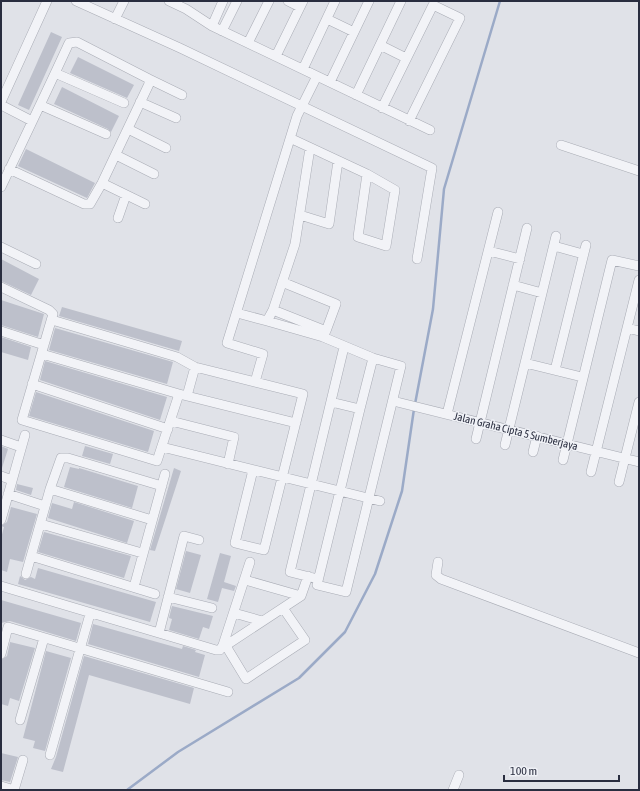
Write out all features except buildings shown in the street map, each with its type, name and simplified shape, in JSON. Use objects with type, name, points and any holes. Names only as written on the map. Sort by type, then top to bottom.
[{"type":"street","points":[[1,102],[47,1]]},
{"type":"street","points":[[76,1],[432,168],[417,259]]},
{"type":"street","points":[[116,19],[124,1]]},
{"type":"street","points":[[169,1],[188,5],[212,26],[430,130]]},
{"type":"street","points":[[212,26],[223,1]]},
{"type":"street","points":[[222,31],[237,1]]},
{"type":"street","points":[[248,43],[269,1]]},
{"type":"street","points":[[276,56],[301,4],[288,1]]},
{"type":"street","points":[[303,69],[335,1]]},
{"type":"street","points":[[330,82],[369,1]]},
{"type":"street","points":[[356,95],[401,1]]},
{"type":"street","points":[[382,108],[433,5],[460,18],[409,121]]},
{"type":"street","points":[[327,19],[354,32]]},
{"type":"street","points":[[1,187],[69,43],[72,41],[84,45],[182,95]]},
{"type":"street","points":[[380,45],[406,58]]},
{"type":"street","points":[[55,73],[124,103]]},
{"type":"street","points":[[255,382],[263,354],[227,343],[292,139],[297,116],[303,107],[317,76]]},
{"type":"street","points":[[9,169],[87,205],[92,202],[149,84],[149,79]]},
{"type":"street","points":[[140,102],[176,118]]},
{"type":"street","points":[[1,105],[32,121]]},
{"type":"street","points":[[40,105],[106,134]]},
{"type":"street","points":[[128,129],[166,148]]},
{"type":"street","points":[[292,139],[367,174],[395,190],[386,246],[358,237],[367,174]]},
{"type":"street","points":[[561,144],[639,171]]},
{"type":"street","points":[[267,321],[273,310],[295,244],[310,148]]},
{"type":"street","points":[[116,155],[154,174]]},
{"type":"street","points":[[300,216],[329,224],[338,161]]},
{"type":"street","points":[[102,183],[145,204]]},
{"type":"street","points":[[118,218],[126,195]]},
{"type":"street","points":[[447,414],[498,212]]},
{"type":"street","points":[[476,439],[527,228]]},
{"type":"street","points":[[505,445],[556,236]]},
{"type":"street","points":[[1,246],[36,264]]},
{"type":"street","points":[[554,246],[584,250],[555,370]]},
{"type":"street","points":[[489,251],[520,259]]},
{"type":"street","points":[[563,460],[582,377],[612,260],[639,266]]},
{"type":"street","points":[[590,472],[639,280]]},
{"type":"street","points":[[282,282],[336,304],[324,334]]},
{"type":"street","points":[[513,285],[542,293]]},
{"type":"street","points":[[1,287],[50,311],[53,314],[22,420],[157,461],[169,425],[195,367]]},
{"type":"street","points":[[1,294],[29,302]]},
{"type":"street","points":[[273,310],[324,334],[344,347],[373,358],[401,366],[394,401],[346,592],[316,585],[373,358]]},
{"type":"street","points":[[237,313],[324,334]]},
{"type":"street","points":[[52,320],[177,357],[195,367],[303,394],[264,550],[235,543],[253,470]]},
{"type":"street","points":[[627,328],[639,331]]},
{"type":"street","points":[[1,331],[43,349],[183,395],[296,423]]},
{"type":"street","points":[[318,579],[290,572],[344,347]]},
{"type":"street","points":[[525,363],[582,377]]},
{"type":"street","points":[[32,384],[169,425],[234,438],[228,464]]},
{"type":"street","name":"Jalan Graha Cipta 5 Sumberjaya","points":[[394,401],[639,462]]},
{"type":"street","points":[[331,402],[360,409]]},
{"type":"street","points":[[619,482],[639,402]]},
{"type":"street","points":[[2,516],[25,435]]},
{"type":"street","points":[[533,452],[537,436]]},
{"type":"street","points":[[1,440],[21,447]]},
{"type":"street","points":[[162,447],[380,500]]},
{"type":"street","points":[[26,574],[50,489],[60,460],[66,457],[162,486]]},
{"type":"street","points":[[134,587],[142,553],[165,474]]},
{"type":"street","points":[[1,476],[12,480]]},
{"type":"street","points":[[50,489],[152,520]]},
{"type":"street","points":[[8,494],[45,506]]},
{"type":"street","points":[[41,524],[142,553]]},
{"type":"street","points":[[159,633],[184,536],[199,540]]},
{"type":"street","points":[[31,556],[155,594]]},
{"type":"street","points":[[224,647],[250,562]]},
{"type":"street","points":[[438,562],[436,575],[441,579],[639,653]]},
{"type":"street","points":[[1,586],[90,614],[211,649],[220,650],[302,596],[308,576]]},
{"type":"street","points":[[245,580],[302,596]]},
{"type":"street","points":[[168,597],[212,608]]},
{"type":"street","points":[[224,647],[246,679],[253,675],[305,640],[283,608]]},
{"type":"street","points":[[234,613],[262,622]]},
{"type":"street","points":[[50,755],[90,614]]},
{"type":"street","points":[[1,654],[8,628],[228,692]]},
{"type":"street","points":[[20,720],[44,638]]},
{"type":"street","points":[[1,786],[14,790],[23,760]]},
{"type":"street","points":[[453,790],[459,775]]},
{"type":"waterway","points":[[415,404],[433,309],[444,189],[500,1]]},
{"type":"waterway","points":[[127,790],[178,752],[299,678],[345,632],[375,574],[402,491],[414,409]]}]
